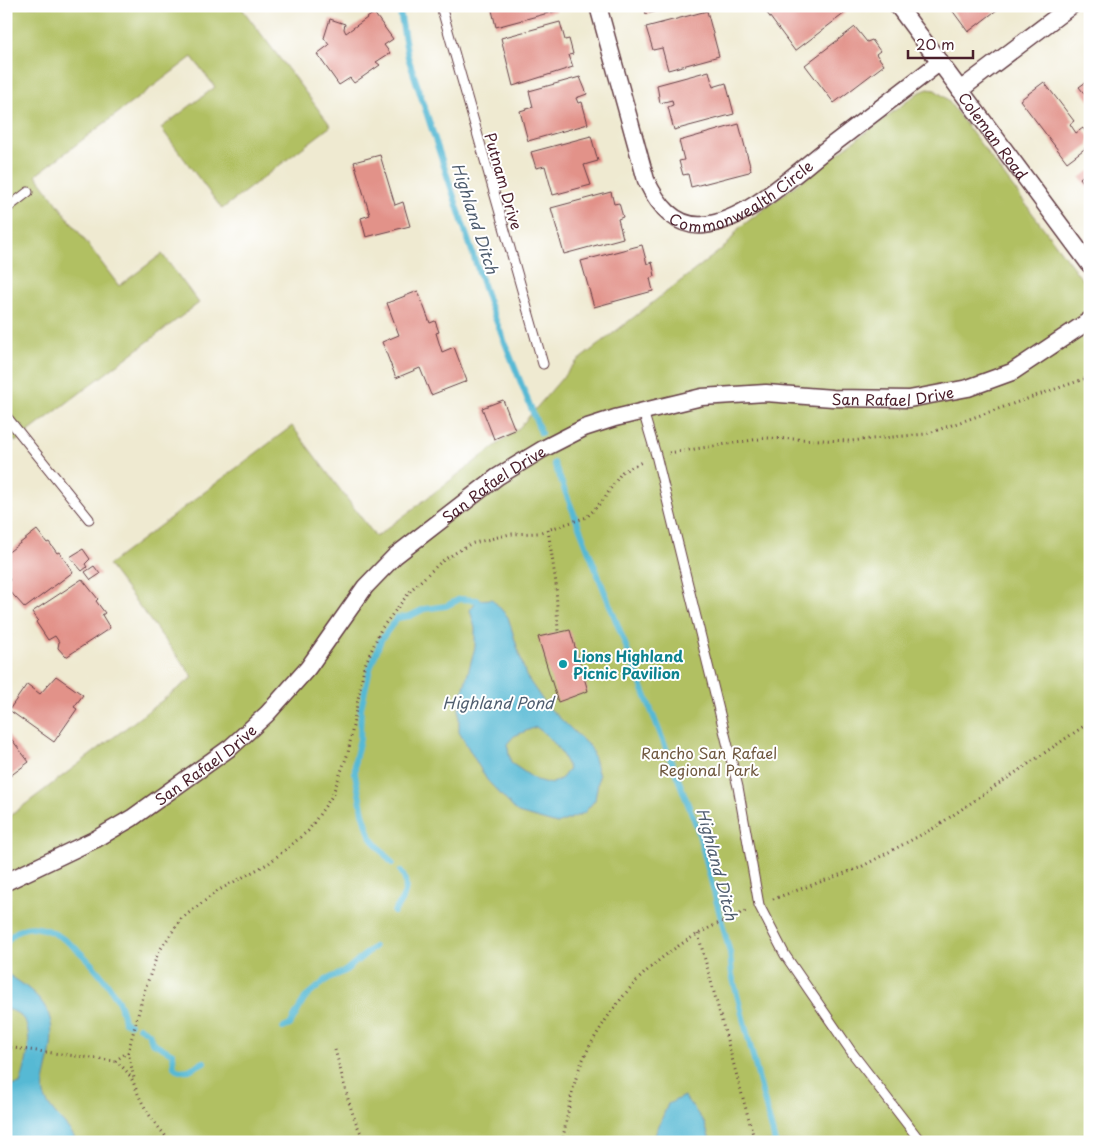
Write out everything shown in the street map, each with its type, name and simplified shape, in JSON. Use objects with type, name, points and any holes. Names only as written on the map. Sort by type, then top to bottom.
[{"type":"street","name":"Commonwealth Circle","points":[[598,6],[646,180],[654,199],[667,213],[682,222],[702,225],[723,221],[761,199],[940,62]]},
{"type":"street","name":"Coleman Road","points":[[898,6],[1090,265]]},
{"type":"street","points":[[960,90],[1071,6]]},
{"type":"street","name":"San Rafael Drive","points":[[6,882],[96,839],[132,818],[232,747],[267,714],[308,668],[366,587],[389,562],[426,530],[490,483],[543,448],[584,428],[702,396],[766,394],[833,398],[909,399],[968,388],[1012,372],[1090,320]]},
{"type":"lane","name":"Putnam Drive","points":[[441,6],[543,364]]},
{"type":"lane","points":[[6,209],[28,192]]},
{"type":"lane","points":[[643,411],[656,455],[738,786],[759,905],[785,956],[853,1054],[921,1142]]},
{"type":"lane","points":[[6,416],[89,519]]},
{"type":"path","points":[[170,1142],[143,1105],[128,1052],[145,989],[158,954],[181,919],[219,890],[275,857],[308,831],[332,796],[348,753],[364,668],[381,629],[412,590],[442,560],[470,544],[510,534],[538,533],[565,526],[586,517],[603,500],[622,472],[656,455],[766,438],[850,441],[926,434],[1090,377]]},
{"type":"path","points":[[548,530],[556,583],[558,633]]},
{"type":"path","points":[[562,1142],[577,1075],[595,1037],[619,1000],[647,968],[678,945],[713,925],[759,905],[859,868],[934,828],[1090,722]]},
{"type":"path","points":[[698,934],[755,1142]]},
{"type":"path","points":[[6,1047],[115,1061],[125,1067],[135,1081]]},
{"type":"path","points":[[335,1050],[350,1107],[358,1130],[366,1142]]},
{"type":"path","points":[[115,1061],[128,1052]]},
{"type":"green space","points":[[6,6],[240,6],[331,126],[222,209],[161,128],[215,87],[192,57],[36,175],[119,286],[162,254],[199,303],[15,442],[6,430]]},
{"type":"green space","name":"Rancho San Rafael Regional Park","points":[[928,89],[935,90],[946,98],[1090,290],[1090,1142],[6,1142],[6,819],[193,677],[108,565],[292,426],[376,537],[519,428],[576,362],[727,245],[739,228],[918,93]]},
{"type":"water","name":"Highland Pond","points":[[492,599],[508,617],[526,676],[546,705],[591,748],[599,776],[595,800],[584,813],[557,824],[518,813],[487,780],[459,732],[459,706],[475,647],[475,628],[470,610],[477,600]],"holes":[[[536,727],[556,745],[569,769],[562,778],[551,784],[536,780],[511,763],[507,744],[514,736]]]},
{"type":"water","points":[[6,973],[31,991],[46,1010],[52,1032],[44,1095],[51,1108],[77,1142],[6,1142],[6,1087],[20,1084],[26,1064],[29,1040],[24,1020],[17,1013],[6,1009]]},
{"type":"water","points":[[684,1096],[704,1122],[711,1142],[652,1142],[668,1104]]},
{"type":"building","points":[[491,6],[555,6],[556,11],[496,27]]},
{"type":"building","points":[[644,6],[673,6],[673,7],[646,14]]},
{"type":"building","points":[[777,6],[840,6],[845,13],[795,51],[767,13]]},
{"type":"building","points":[[949,6],[1002,6],[968,32]]},
{"type":"building","points":[[707,11],[719,56],[668,70],[662,48],[653,50],[646,27]]},
{"type":"building","points":[[374,13],[393,39],[384,45],[390,53],[376,62],[380,65],[354,83],[350,78],[339,85],[317,54],[329,45],[324,38],[330,19],[345,24],[344,29],[346,33]]},
{"type":"building","points":[[560,22],[565,40],[569,39],[573,54],[569,55],[573,67],[513,86],[501,38]]},
{"type":"building","points":[[855,27],[867,42],[872,40],[880,51],[876,54],[884,65],[834,103],[805,65]]},
{"type":"building","points":[[709,71],[713,87],[726,83],[734,114],[674,130],[668,107],[673,105],[672,100],[660,103],[657,85]]},
{"type":"building","points":[[580,77],[587,94],[576,98],[578,103],[582,102],[588,124],[528,141],[520,111],[533,107],[529,91]]},
{"type":"building","points":[[1090,79],[1090,101],[1079,87]]},
{"type":"building","points":[[1044,82],[1074,121],[1070,124],[1076,133],[1083,128],[1090,138],[1087,147],[1067,162],[1020,100]]},
{"type":"building","points":[[739,124],[751,170],[691,187],[688,174],[683,175],[679,161],[684,160],[679,141]]},
{"type":"building","points":[[591,136],[598,161],[584,165],[591,185],[553,195],[545,166],[536,168],[531,152]]},
{"type":"building","points":[[380,155],[395,205],[403,202],[410,226],[366,237],[361,218],[370,215],[354,162]]},
{"type":"building","points":[[1090,170],[1090,191],[1080,178]]},
{"type":"building","points":[[611,192],[614,204],[619,203],[623,217],[618,219],[623,238],[564,254],[551,208]]},
{"type":"building","points":[[642,245],[647,264],[652,262],[655,276],[650,278],[653,291],[594,307],[581,261]]},
{"type":"building","points":[[418,291],[430,323],[435,321],[439,332],[436,333],[442,352],[454,347],[467,381],[431,395],[420,368],[396,378],[382,342],[399,335],[387,303]]},
{"type":"building","points":[[503,400],[515,430],[494,439],[482,408]]},
{"type":"building","points":[[37,530],[57,553],[59,552],[73,572],[25,608],[6,587],[6,583],[10,580],[6,575],[6,554]]},
{"type":"building","points":[[83,549],[90,559],[85,564],[87,567],[82,571],[70,557]]},
{"type":"building","points":[[94,566],[100,574],[91,580],[85,572]]},
{"type":"building","points":[[82,579],[98,599],[96,601],[105,613],[102,615],[110,628],[66,657],[58,648],[59,642],[55,636],[48,640],[32,612]]},
{"type":"building","name":"Lions Highland Picnic Pavilion","points":[[570,630],[588,691],[558,702],[538,637]]},
{"type":"building","points":[[56,676],[83,695],[74,707],[77,709],[54,742],[9,710],[27,684],[40,694]]},
{"type":"building","points":[[6,732],[29,762],[6,779]]},
{"type":"waterway","name":"Highland Ditch","points":[[399,6],[408,57],[489,303],[541,433]]},
{"type":"waterway","name":"Highland Ditch","points":[[554,463],[697,827],[730,953],[732,975],[775,1142]]},
{"type":"waterway","points":[[392,863],[371,838],[363,813],[355,774],[355,760],[360,739],[361,708],[370,669],[381,640],[397,618],[410,616],[424,609],[446,606],[460,599],[477,600]]},
{"type":"waterway","points":[[394,912],[401,902],[406,887],[401,871]]},
{"type":"waterway","points":[[6,943],[20,930],[36,927],[53,933],[70,943],[100,974],[119,1003],[124,1022],[130,1024]]},
{"type":"waterway","points":[[283,1028],[290,1025],[305,998],[326,980],[345,971],[374,947]]},
{"type":"waterway","points":[[139,1027],[149,1033],[152,1042],[173,1054],[174,1067],[179,1071],[189,1070],[204,1062]]},
{"type":"place","name":"Lions Highland Picnic Pavilion","points":[[563,664]]}]
